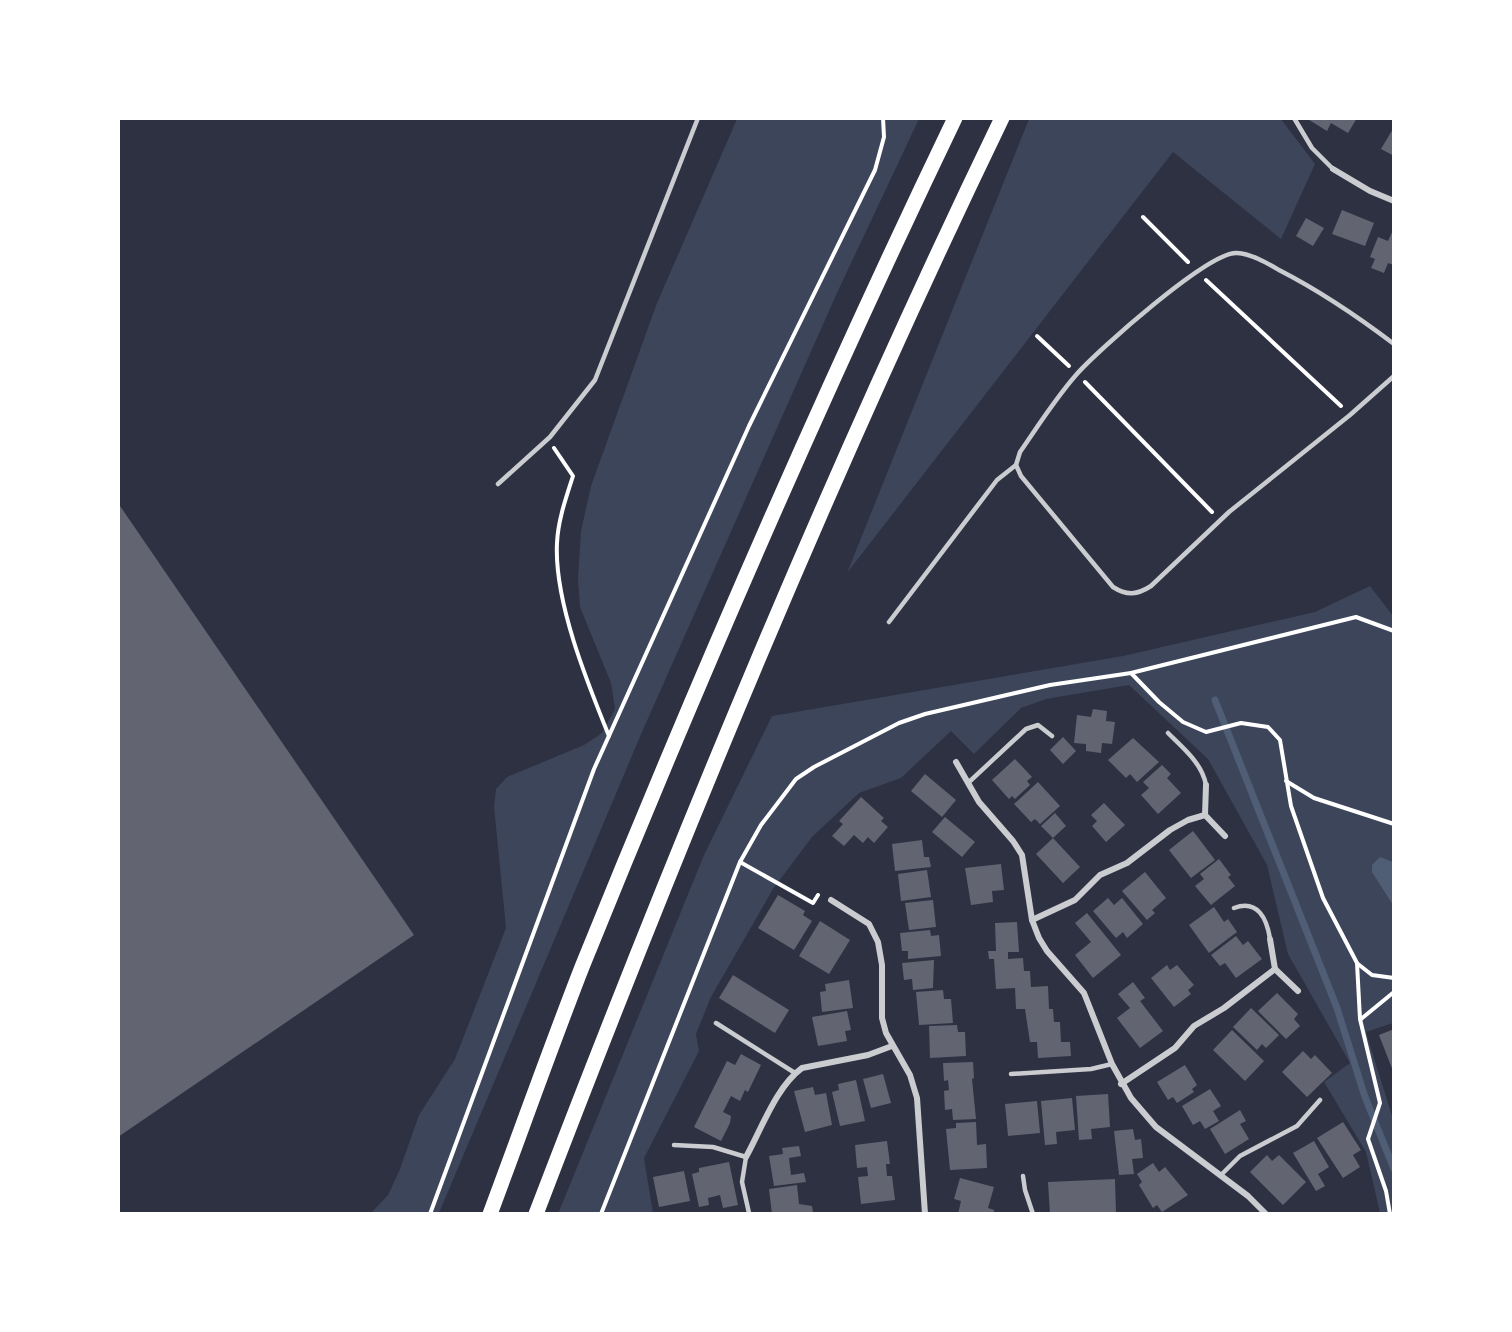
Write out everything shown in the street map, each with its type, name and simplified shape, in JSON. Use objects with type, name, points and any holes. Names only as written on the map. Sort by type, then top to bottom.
[{"type":"highway","points":[[490,1214],[581,970],[691,701],[800,452],[955,118]]},
{"type":"highway","points":[[536,1214],[648,923],[801,558],[1002,118]]},
{"type":"street","points":[[1333,169],[1370,191],[1394,201]]},
{"type":"street","points":[[957,762],[990,817],[1013,841],[1022,855],[1032,920],[1047,951],[1084,993],[1112,1064],[1141,1113],[1156,1127],[1221,1175],[1266,1214]]},
{"type":"street","points":[[1206,785],[1205,815],[1225,836]]},
{"type":"street","points":[[1032,920],[1075,900],[1100,875],[1127,863],[1170,830],[1188,820],[1205,815]]},
{"type":"street","points":[[831,900],[869,924],[874,932],[882,964],[882,1018],[892,1046],[910,1075],[917,1098],[925,1214]]},
{"type":"street","points":[[1270,939],[1275,969],[1298,991]]},
{"type":"street","points":[[1122,1084],[1174,1048],[1194,1026],[1224,1008],[1275,969]]},
{"type":"street","points":[[746,1157],[786,1084],[795,1073],[802,1068],[868,1055],[892,1046]]},
{"type":"lane","points":[[498,484],[547,439],[595,380],[698,118]]},
{"type":"lane","points":[[1294,118],[1312,148],[1333,169]]},
{"type":"lane","points":[[889,622],[997,480],[1016,465],[1020,452],[1077,374],[1115,337],[1197,271],[1227,254],[1238,252],[1258,259],[1329,298],[1394,344]]},
{"type":"lane","points":[[1016,465],[1021,476],[1113,586],[1122,593],[1141,593],[1220,520],[1350,415],[1394,376]]},
{"type":"lane","points":[[968,783],[1026,729],[1038,725],[1052,736]]},
{"type":"lane","points":[[1168,733],[1196,762],[1203,772],[1206,785]]},
{"type":"lane","points":[[1234,908],[1245,905],[1257,909],[1264,918],[1270,939]]},
{"type":"lane","points":[[716,1023],[795,1073]]},
{"type":"lane","points":[[1011,1074],[1091,1069],[1112,1064]]},
{"type":"lane","points":[[1221,1175],[1245,1152],[1297,1126],[1320,1100]]},
{"type":"lane","points":[[674,1145],[713,1147],[746,1157],[742,1182],[749,1213]]},
{"type":"lane","points":[[1023,1176],[1033,1214]]},
{"type":"path","points":[[430,1214],[594,770],[749,426],[875,170],[884,137],[883,118]]},
{"type":"path","points":[[1143,217],[1350,415]]},
{"type":"path","points":[[1038,336],[1220,520]]},
{"type":"path","points":[[547,439],[573,473],[559,520],[556,543],[559,577],[577,646],[609,737]]},
{"type":"path","points":[[601,1214],[740,862],[761,825],[796,779],[814,767],[899,723],[925,714],[1050,685],[1131,673],[1356,617],[1394,631]]},
{"type":"path","points":[[1131,673],[1159,702],[1184,722],[1206,732],[1241,723],[1268,727],[1280,740],[1285,780],[1323,898],[1357,963],[1372,975],[1394,978]]},
{"type":"path","points":[[1285,780],[1314,798],[1394,824]]},
{"type":"path","points":[[740,862],[813,903],[820,893],[831,900]]},
{"type":"path","points":[[1357,963],[1360,1019],[1380,1103],[1368,1139],[1386,1191],[1390,1214]]},
{"type":"path","points":[[1360,1019],[1394,992]]},
{"type":"shaded area","points":[[737,119],[919,119],[837,293],[642,732],[439,1213],[370,1214],[388,1195],[419,1115],[455,1059],[506,928],[494,807],[496,789],[507,777],[584,745],[602,733],[615,709],[611,683],[580,607],[578,578],[581,531],[591,486],[657,303]]},
{"type":"shaded area","points":[[1029,119],[1281,119],[1315,164],[1281,239],[1173,152],[847,573]]},
{"type":"shaded area","points":[[1370,586],[1393,616],[1393,1023],[1366,1032],[1393,1119],[1393,1213],[1380,1213],[1366,1152],[1324,1082],[1350,1063],[1288,954],[1267,865],[1208,759],[1129,685],[1046,699],[1021,708],[974,754],[951,731],[901,778],[859,793],[812,837],[773,889],[711,997],[696,1034],[699,1051],[644,1158],[653,1213],[558,1214],[704,855],[772,716],[1123,656],[1315,612]]},
{"type":"shaded area","points":[[1380,857],[1393,862],[1393,905],[1372,872],[1372,865]]},
{"type":"building","points":[[1306,118],[1357,118],[1348,133],[1331,123],[1327,131]]},
{"type":"building","points":[[1394,127],[1394,156],[1381,149]]},
{"type":"building","points":[[1342,210],[1374,223],[1365,246],[1332,234]]},
{"type":"building","points":[[1306,218],[1324,228],[1313,246],[1296,236]]},
{"type":"building","points":[[1394,228],[1394,265],[1388,263],[1384,273],[1371,268],[1375,259],[1370,257],[1378,237],[1388,241]]},
{"type":"building","points":[[118,503],[414,935],[118,1137]]},
{"type":"building","points":[[1093,709],[1107,711],[1106,721],[1115,722],[1112,744],[1102,743],[1101,753],[1086,751],[1086,744],[1074,743],[1077,715],[1091,717]]},
{"type":"building","points":[[1063,737],[1076,751],[1063,764],[1050,750]]},
{"type":"building","points":[[1133,738],[1159,762],[1137,782],[1130,774],[1126,778],[1108,760]]},
{"type":"building","points":[[1015,759],[1032,777],[1027,781],[1030,785],[1015,799],[1012,796],[1009,799],[992,780]]},
{"type":"building","points":[[1162,765],[1171,774],[1167,778],[1181,793],[1158,814],[1141,795],[1149,788],[1143,782]]},
{"type":"building","points":[[925,774],[956,800],[942,817],[911,791]]},
{"type":"building","points":[[1038,782],[1060,806],[1040,824],[1035,819],[1031,822],[1014,804]]},
{"type":"building","points":[[861,797],[884,818],[881,821],[888,827],[874,843],[868,837],[863,843],[854,835],[844,846],[832,836],[843,824],[839,821]]},
{"type":"building","points":[[1104,803],[1125,825],[1106,842],[1092,826],[1097,821],[1091,815]]},
{"type":"building","points":[[1055,813],[1066,826],[1053,838],[1041,826]]},
{"type":"building","points":[[945,817],[975,842],[962,857],[932,832]]},
{"type":"building","points":[[1193,831],[1215,860],[1191,878],[1169,850]]},
{"type":"building","points":[[1053,838],[1080,867],[1063,883],[1036,854]]},
{"type":"building","points":[[922,840],[924,857],[929,857],[931,867],[895,871],[892,844]]},
{"type":"building","points":[[1219,859],[1231,875],[1228,877],[1235,886],[1211,905],[1195,886],[1204,879],[1200,874]]},
{"type":"building","points":[[1001,864],[1004,890],[992,891],[993,902],[971,905],[965,868]]},
{"type":"building","points":[[927,870],[931,897],[901,901],[898,874]]},
{"type":"building","points":[[1145,872],[1166,898],[1152,910],[1155,913],[1147,920],[1122,891]]},
{"type":"building","points":[[778,895],[805,911],[803,915],[812,921],[794,950],[758,928]]},
{"type":"building","points":[[1108,898],[1114,905],[1122,898],[1143,924],[1127,938],[1123,932],[1116,938],[1093,911]]},
{"type":"building","points":[[933,900],[936,927],[909,930],[905,903]]},
{"type":"building","points":[[1214,907],[1224,922],[1228,919],[1237,932],[1209,953],[1189,925]]},
{"type":"building","points":[[1087,913],[1121,955],[1093,978],[1075,955],[1091,942],[1075,923]]},
{"type":"building","points":[[820,921],[850,940],[829,974],[799,956]]},
{"type":"building","points":[[1017,922],[1019,952],[1008,952],[1008,959],[1023,958],[1024,971],[1030,971],[1031,987],[1048,986],[1049,1009],[1053,1009],[1054,1022],[1060,1022],[1061,1042],[1070,1042],[1071,1056],[1038,1058],[1037,1042],[1030,1042],[1025,1009],[1016,1009],[1015,988],[996,989],[994,959],[989,959],[988,951],[996,951],[995,923]]},
{"type":"building","points":[[930,930],[931,936],[939,935],[941,956],[908,959],[908,951],[902,951],[900,933]]},
{"type":"building","points":[[1236,936],[1243,945],[1248,941],[1262,959],[1236,978],[1225,963],[1220,966],[1211,955]]},
{"type":"building","points":[[934,960],[933,988],[913,990],[912,979],[904,980],[902,963]]},
{"type":"building","points":[[1167,965],[1170,970],[1177,965],[1194,985],[1188,990],[1191,994],[1174,1007],[1151,978]]},
{"type":"building","points":[[733,975],[789,1010],[775,1033],[719,998]]},
{"type":"building","points":[[849,980],[853,1008],[822,1012],[820,992],[826,991],[825,984]]},
{"type":"building","points":[[1133,982],[1145,998],[1140,1001],[1163,1031],[1140,1048],[1117,1018],[1130,1008],[1118,994]]},
{"type":"building","points":[[943,990],[944,999],[951,999],[953,1023],[919,1025],[916,992]]},
{"type":"building","points":[[1277,993],[1298,1014],[1294,1019],[1300,1026],[1286,1039],[1258,1011]]},
{"type":"building","points":[[1251,1008],[1279,1035],[1266,1048],[1262,1044],[1257,1050],[1233,1027]]},
{"type":"building","points":[[847,1011],[851,1030],[845,1031],[847,1041],[818,1046],[812,1017]]},
{"type":"building","points":[[957,1025],[958,1032],[965,1032],[966,1056],[930,1058],[929,1026]]},
{"type":"building","points":[[1394,1029],[1394,1071],[1393,1071],[1379,1035]]},
{"type":"building","points":[[1232,1030],[1264,1061],[1245,1081],[1213,1050]]},
{"type":"building","points":[[1303,1051],[1311,1059],[1315,1055],[1332,1073],[1307,1097],[1282,1072]]},
{"type":"building","points":[[741,1054],[761,1065],[748,1092],[745,1090],[740,1101],[731,1096],[723,1112],[731,1116],[730,1123],[721,1141],[694,1127],[727,1061],[735,1065]]},
{"type":"building","points":[[973,1062],[974,1078],[972,1079],[976,1119],[953,1120],[952,1109],[945,1110],[944,1091],[949,1090],[948,1080],[944,1081],[943,1063]]},
{"type":"building","points":[[1185,1065],[1197,1085],[1192,1089],[1194,1092],[1177,1103],[1173,1097],[1168,1100],[1157,1082]]},
{"type":"building","points":[[883,1074],[891,1103],[871,1108],[863,1079]]},
{"type":"building","points":[[856,1080],[865,1121],[840,1126],[832,1092],[839,1090],[838,1084]]},
{"type":"building","points":[[813,1087],[815,1095],[826,1093],[832,1125],[805,1132],[794,1091]]},
{"type":"building","points":[[1210,1089],[1221,1106],[1213,1111],[1219,1121],[1205,1129],[1200,1121],[1193,1125],[1182,1106]]},
{"type":"building","points":[[1108,1094],[1110,1127],[1091,1129],[1092,1139],[1079,1140],[1076,1096]]},
{"type":"building","points":[[1072,1098],[1075,1130],[1056,1132],[1057,1144],[1045,1145],[1041,1101]]},
{"type":"building","points":[[1037,1101],[1040,1133],[1008,1136],[1005,1104]]},
{"type":"building","points":[[1240,1110],[1246,1121],[1240,1124],[1249,1139],[1225,1154],[1210,1129]]},
{"type":"building","points":[[976,1122],[977,1145],[986,1144],[987,1168],[950,1170],[946,1129],[956,1128],[956,1123]]},
{"type":"building","points":[[1343,1122],[1361,1150],[1353,1155],[1360,1167],[1343,1178],[1317,1138]]},
{"type":"building","points":[[1133,1129],[1135,1140],[1141,1139],[1143,1158],[1132,1159],[1134,1174],[1119,1175],[1114,1131]]},
{"type":"building","points":[[887,1141],[890,1164],[886,1164],[887,1176],[892,1176],[895,1200],[861,1204],[858,1177],[868,1176],[867,1167],[857,1168],[855,1145]]},
{"type":"building","points":[[1314,1141],[1329,1167],[1318,1174],[1325,1186],[1316,1191],[1293,1153]]},
{"type":"building","points":[[799,1146],[801,1156],[789,1158],[791,1175],[804,1173],[806,1182],[774,1186],[769,1156],[783,1154],[782,1148]]},
{"type":"building","points":[[1267,1155],[1272,1161],[1279,1155],[1306,1182],[1283,1205],[1250,1172]]},
{"type":"building","points":[[729,1162],[738,1205],[723,1208],[720,1195],[708,1198],[709,1205],[699,1207],[692,1174],[699,1172],[699,1168]]},
{"type":"building","points":[[1153,1163],[1159,1172],[1165,1167],[1188,1195],[1162,1212],[1157,1205],[1153,1208],[1139,1185],[1142,1182],[1137,1174]]},
{"type":"building","points":[[684,1171],[690,1201],[659,1207],[653,1177]]},
{"type":"building","points":[[960,1178],[994,1187],[988,1208],[994,1210],[994,1214],[958,1214],[961,1201],[954,1199]]},
{"type":"building","points":[[1115,1179],[1116,1214],[1050,1214],[1048,1182]]},
{"type":"building","points":[[797,1185],[799,1204],[812,1206],[813,1212],[772,1214],[769,1189]]},
{"type":"waterway","points":[[1215,700],[1337,1008],[1365,1097],[1394,1169]]}]
